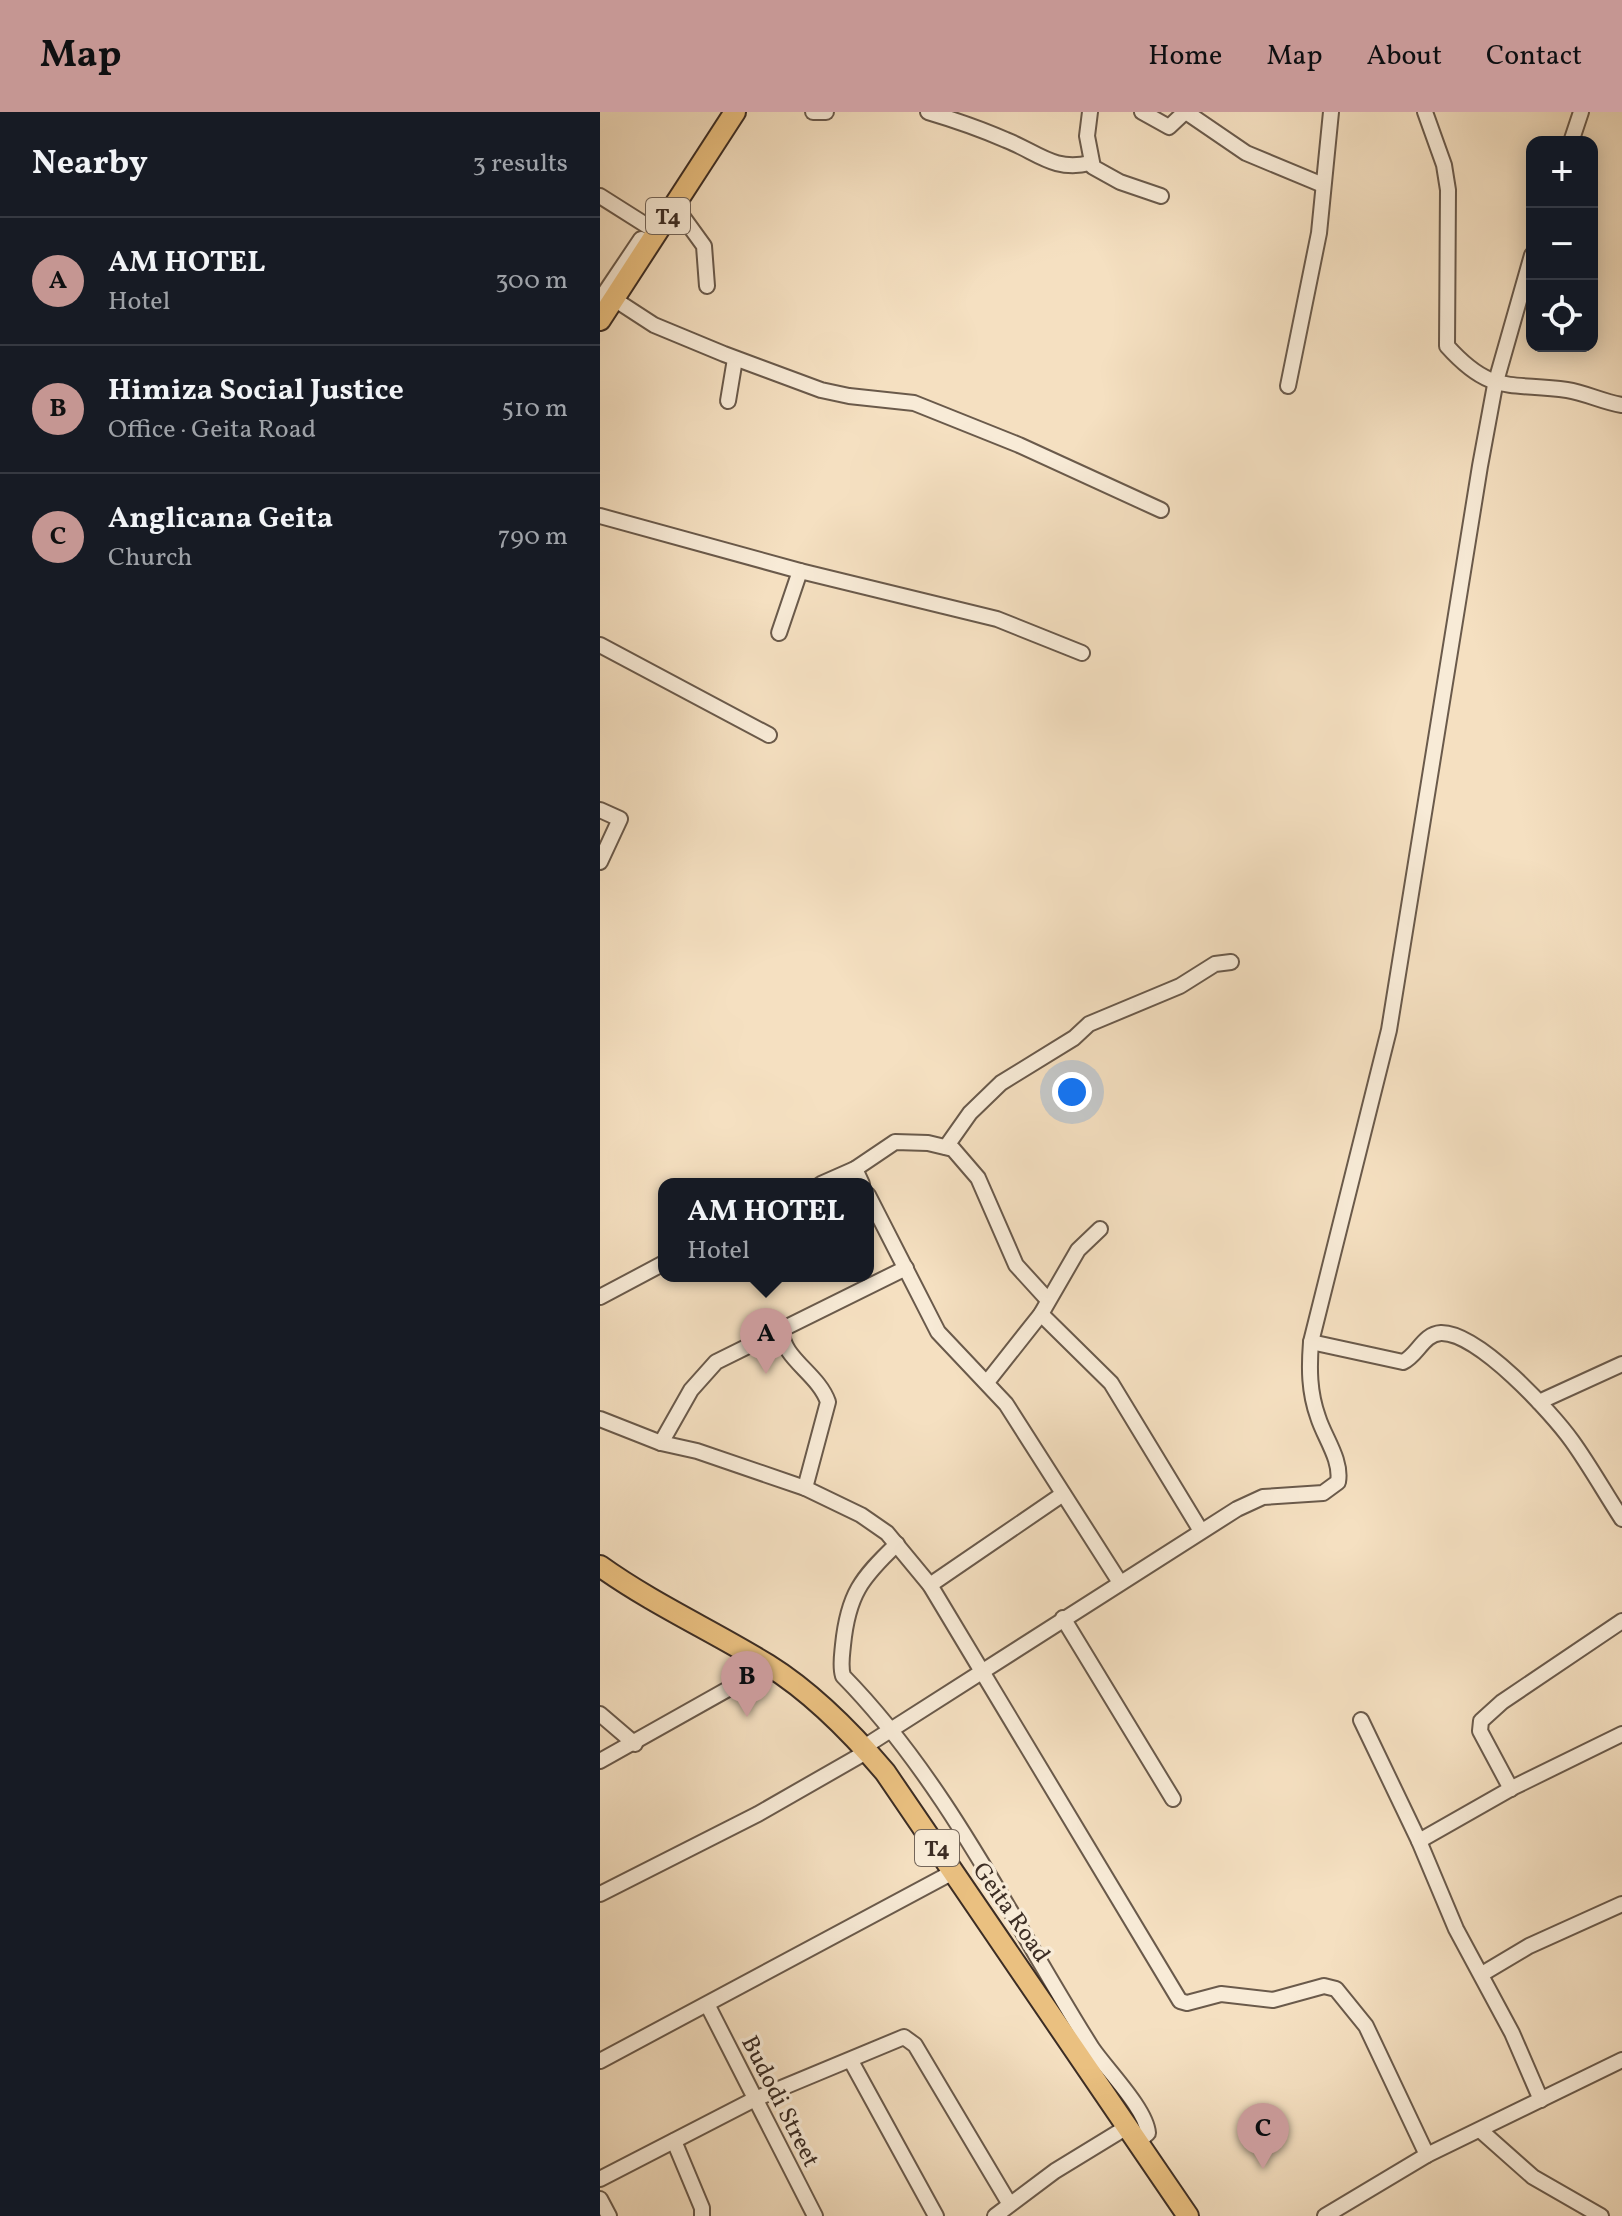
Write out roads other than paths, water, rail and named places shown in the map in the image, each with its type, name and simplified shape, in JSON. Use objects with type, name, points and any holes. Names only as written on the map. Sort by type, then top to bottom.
[{"type":"highway","name":"T4","points":[[600,320],[607,299],[675,206],[735,112]]},
{"type":"highway","name":"Geita Road","points":[[600,1566],[632,1589],[769,1666],[826,1709],[866,1749],[1188,2216]]},
{"type":"street","points":[[725,112],[649,227],[607,299],[665,330],[821,390],[914,403],[1019,445],[1161,510]]},
{"type":"street","points":[[813,112],[826,112]]},
{"type":"street","points":[[928,112],[1006,140],[1038,158],[1070,166],[1090,163],[1107,176],[1161,196]]},
{"type":"street","points":[[1090,112],[1087,136],[1090,163]]},
{"type":"street","points":[[1142,112],[1169,127],[1185,112],[1246,153],[1323,185]]},
{"type":"street","points":[[1288,386],[1316,249],[1331,112]]},
{"type":"street","points":[[1425,112],[1444,165],[1448,190],[1447,346],[1494,390],[1568,391],[1622,405]]},
{"type":"street","points":[[1573,136],[1581,112]]},
{"type":"street","points":[[600,196],[649,227]]},
{"type":"street","points":[[675,206],[704,246],[707,286]]},
{"type":"street","points":[[600,1894],[758,1814],[866,1749],[1119,1581],[1201,1531],[1263,1497],[1323,1493],[1338,1482],[1339,1468],[1313,1402],[1309,1369],[1311,1342],[1389,1030],[1487,426],[1526,276]]},
{"type":"street","points":[[728,401],[735,359]]},
{"type":"street","points":[[601,519],[997,619],[1082,653]]},
{"type":"street","points":[[779,633],[800,571]]},
{"type":"street","points":[[600,645],[769,735]]},
{"type":"street","points":[[600,810],[620,819],[600,862]]},
{"type":"street","points":[[946,1147],[970,1113],[1001,1083],[1074,1038],[1089,1024],[1180,986],[1209,967],[1231,962]]},
{"type":"street","points":[[835,1178],[855,1169],[895,1142],[946,1147],[970,1165],[1016,1265],[1047,1299]]},
{"type":"street","points":[[855,1169],[859,1178]]},
{"type":"street","points":[[874,1207],[938,1332],[959,1356],[988,1381],[1119,1581]]},
{"type":"street","points":[[988,1381],[1041,1314],[1078,1250],[1100,1229]]},
{"type":"street","points":[[600,1297],[658,1266]]},
{"type":"street","points":[[661,1443],[691,1390],[716,1362],[906,1268]]},
{"type":"street","points":[[1041,1314],[1111,1383],[1201,1531]]},
{"type":"street","points":[[782,1330],[784,1348],[817,1380],[828,1402],[805,1488]]},
{"type":"street","points":[[1311,1342],[1403,1362],[1425,1341],[1447,1334],[1488,1356],[1539,1402],[1573,1442],[1622,1519]]},
{"type":"street","points":[[1539,1402],[1622,1364]]},
{"type":"street","points":[[600,1419],[661,1443],[697,1451],[805,1488],[861,1515],[897,1544],[930,1585],[984,1672],[1180,2001],[1187,2003],[1221,1994],[1273,2000],[1324,1986],[1336,1989],[1366,2026],[1427,2155]]},
{"type":"street","points":[[930,1585],[1063,1494]]},
{"type":"street","points":[[897,1544],[863,1579],[851,1600],[841,1664],[843,1676],[891,1730],[920,1770],[1103,2065],[1145,2121],[1148,2133],[1132,2135],[1009,2203],[995,2216]]},
{"type":"street","points":[[1063,1618],[1173,1799]]},
{"type":"street","points":[[1511,1789],[1480,1731],[1481,1721],[1502,1702],[1622,1621]]},
{"type":"street","points":[[600,1761],[769,1666]]},
{"type":"street","points":[[600,1714],[635,1744]]},
{"type":"street","points":[[1361,1720],[1419,1841],[1456,1929],[1482,1974],[1541,2100]]},
{"type":"street","points":[[1419,1841],[1511,1789],[1622,1734]]},
{"type":"street","points":[[600,2061],[708,2006],[953,1872]]},
{"type":"street","points":[[1482,1974],[1529,1946],[1622,1904]]},
{"type":"street","name":"Budodi Street","points":[[708,2006],[815,2216]]},
{"type":"street","points":[[600,2179],[755,2099],[900,2038],[912,2041],[1009,2203]]},
{"type":"street","points":[[1325,2216],[1427,2155],[1622,2060]]},
{"type":"street","points":[[851,2061],[936,2216]]},
{"type":"street","points":[[1480,2130],[1533,2177],[1601,2216]]},
{"type":"street","points":[[674,2141],[702,2208],[702,2216]]},
{"type":"street","points":[[600,2199],[609,2216]]},
{"type":"place","name":"AM HOTEL","points":[[766,1374]]},
{"type":"place","name":"Himiza Social Justice","points":[[747,1717]]},
{"type":"place","name":"Anglicana Geita","points":[[1263,2169]]}]
